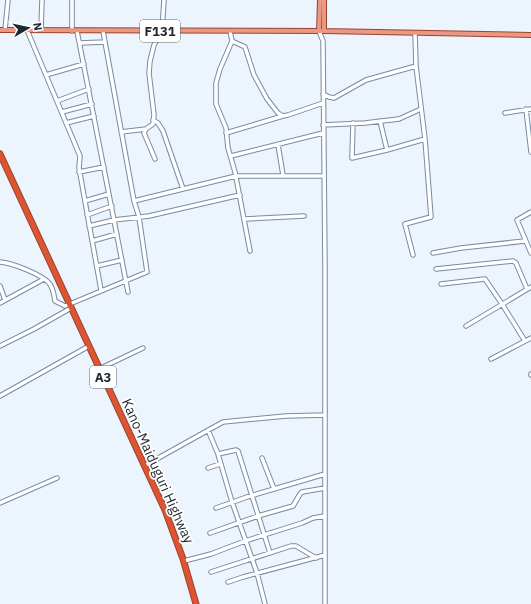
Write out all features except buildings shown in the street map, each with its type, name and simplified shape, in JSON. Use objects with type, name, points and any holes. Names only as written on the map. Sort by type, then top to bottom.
[{"type":"highway","name":"Kano-Maiduguri Highway","points":[[0,155],[167,516],[184,562],[196,604]]},
{"type":"main road","points":[[320,0],[322,31]]},
{"type":"main road","points":[[322,31],[324,0]]},
{"type":"main road","name":"F131","points":[[2,30],[322,31]]},
{"type":"main road","points":[[322,31],[531,35]]},
{"type":"street","points":[[2,30],[8,0]]},
{"type":"street","points":[[41,30],[42,0]]},
{"type":"street","points":[[72,0],[72,31]]},
{"type":"street","points":[[121,132],[146,129],[153,124],[153,99],[149,73],[150,61],[154,45],[162,31],[164,0]]},
{"type":"street","points":[[27,30],[80,156],[78,168],[101,290]]},
{"type":"street","points":[[77,31],[128,292]]},
{"type":"street","points":[[0,346],[34,329],[70,306],[101,290],[147,272],[139,217],[134,201],[103,31]]},
{"type":"street","points":[[230,31],[232,41],[220,69],[215,92],[216,104],[224,122],[228,148],[240,195],[250,251]]},
{"type":"street","points":[[322,31],[324,176],[325,604]]},
{"type":"street","points":[[413,255],[405,224],[431,217],[425,139],[416,66],[415,33]]},
{"type":"street","points":[[232,41],[245,47],[254,75],[267,99],[278,113],[283,116]]},
{"type":"street","points":[[80,43],[105,42]]},
{"type":"street","points":[[46,75],[84,64]]},
{"type":"street","points":[[323,94],[334,98],[366,80],[416,66]]},
{"type":"street","points":[[57,101],[89,89]]},
{"type":"street","points":[[226,133],[323,103]]},
{"type":"street","points":[[62,112],[92,104]]},
{"type":"street","points":[[323,125],[398,119],[421,109]]},
{"type":"street","points":[[526,109],[531,152]]},
{"type":"street","points":[[505,113],[531,109]]},
{"type":"street","points":[[66,123],[94,116]]},
{"type":"street","points":[[153,120],[158,123],[164,131],[183,189]]},
{"type":"street","points":[[380,121],[388,150]]},
{"type":"street","points":[[353,123],[352,158],[388,150],[425,139]]},
{"type":"street","points":[[146,129],[144,133],[155,159]]},
{"type":"street","points":[[231,156],[323,133]]},
{"type":"street","points":[[278,145],[283,175]]},
{"type":"street","points":[[79,172],[104,167]]},
{"type":"street","points":[[134,201],[236,176],[324,176]]},
{"type":"street","points":[[85,201],[109,194]]},
{"type":"street","points":[[89,226],[114,220],[149,216],[240,195]]},
{"type":"street","points":[[87,215],[112,206]]},
{"type":"street","points":[[531,212],[517,220],[531,253]]},
{"type":"street","points":[[244,219],[304,216]]},
{"type":"street","points":[[92,241],[117,234]]},
{"type":"street","points":[[433,253],[461,248],[525,241]]},
{"type":"street","points":[[96,266],[122,260]]},
{"type":"street","points":[[436,269],[513,261],[516,263],[529,288],[466,326]]},
{"type":"street","points":[[0,262],[8,263],[44,279],[52,286],[56,302],[70,306]]},
{"type":"street","points":[[0,303],[44,279]]},
{"type":"street","points":[[441,284],[485,280],[525,341]]},
{"type":"street","points":[[0,286],[5,300]]},
{"type":"street","points":[[491,360],[531,338]]},
{"type":"street","points":[[0,396],[89,346]]},
{"type":"street","points":[[99,369],[143,348]]},
{"type":"street","points":[[144,466],[223,422],[286,416],[325,415]]},
{"type":"street","points":[[208,430],[218,454],[232,502],[257,573],[265,604]]},
{"type":"street","points":[[218,454],[236,450],[238,451],[270,553]]},
{"type":"street","points":[[262,458],[274,489]]},
{"type":"street","points":[[208,468],[220,464]]},
{"type":"street","points":[[216,508],[325,474]]},
{"type":"street","points":[[0,503],[57,478]]},
{"type":"street","points":[[210,533],[239,522],[293,506],[302,492],[325,488]]},
{"type":"street","points":[[184,562],[313,518],[325,516]]},
{"type":"street","points":[[211,572],[294,546],[316,558]]},
{"type":"street","points":[[228,582],[325,555]]}]
